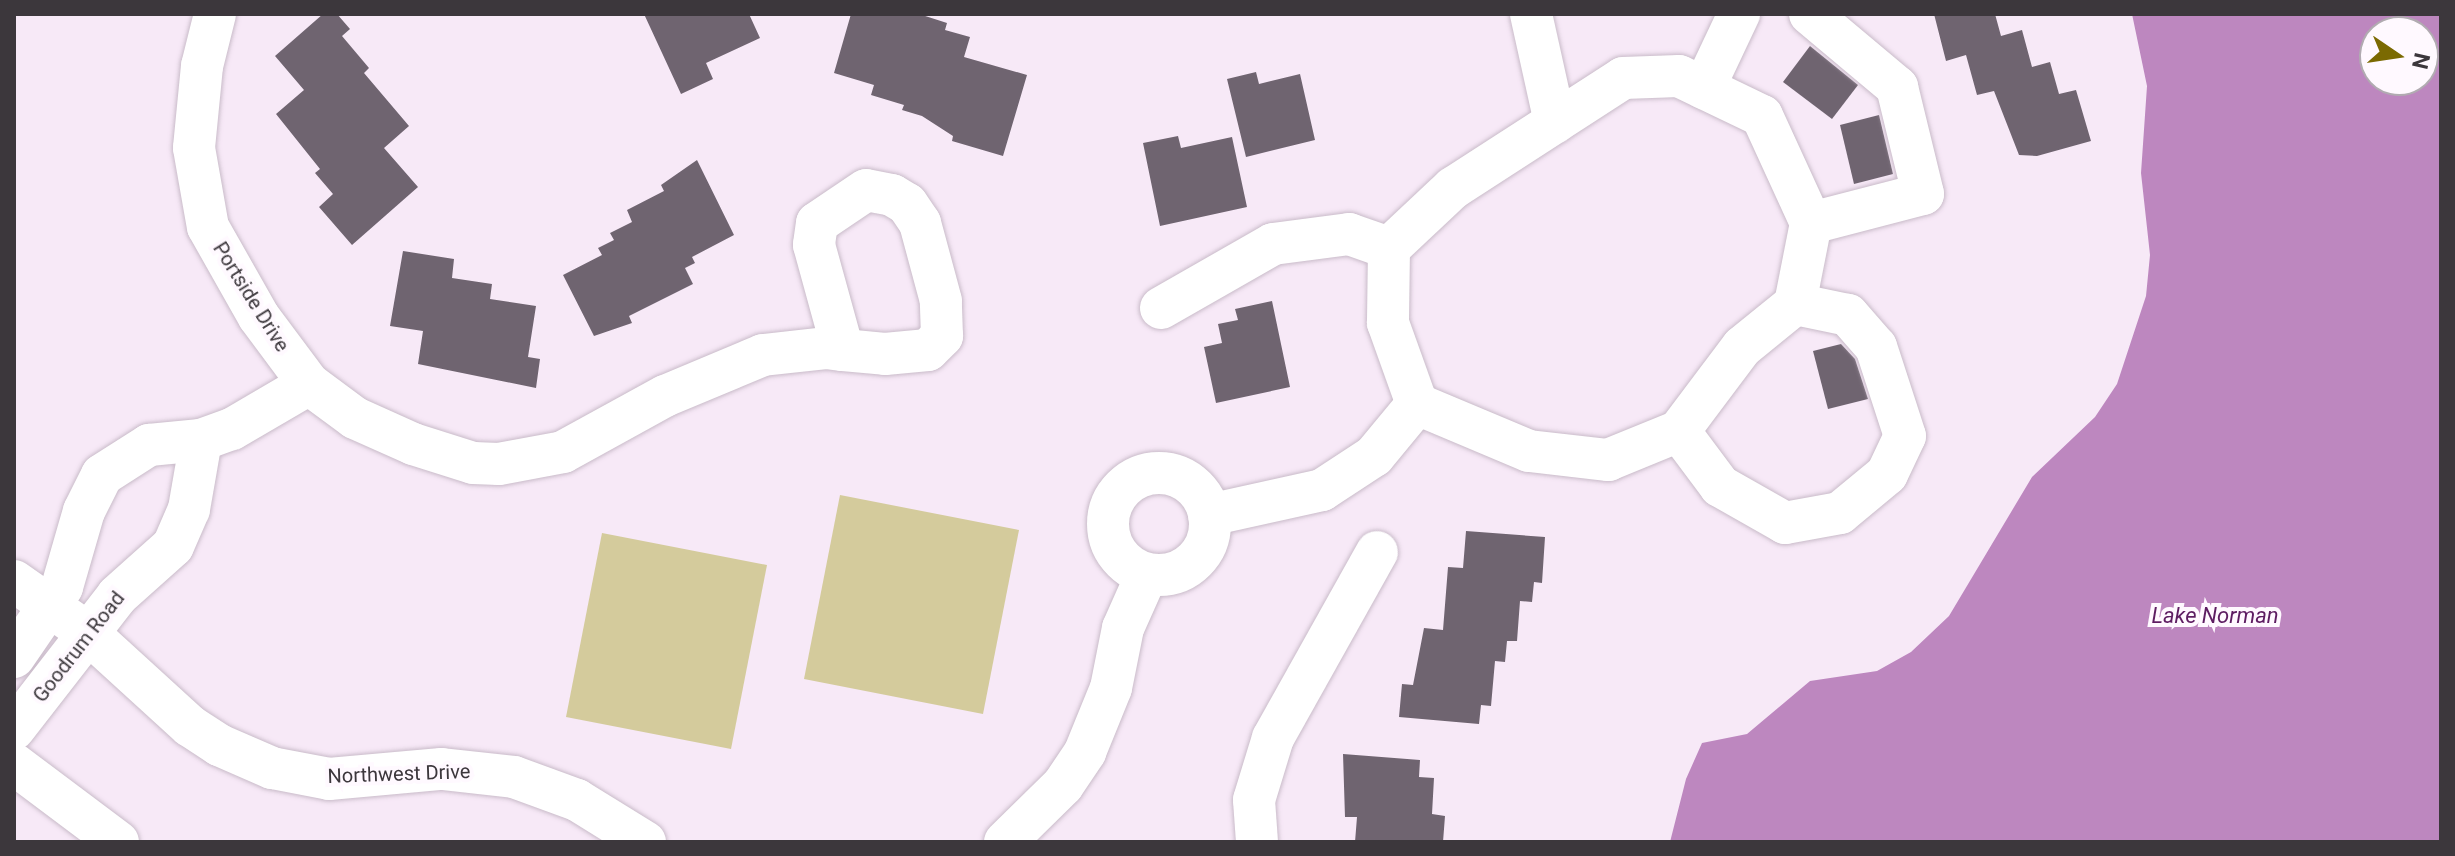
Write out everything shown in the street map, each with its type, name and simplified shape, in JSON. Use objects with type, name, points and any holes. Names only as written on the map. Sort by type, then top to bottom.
[{"type":"street","name":"Portside Drive","points":[[215,14],[202,66],[194,148],[208,227],[259,317],[309,384],[355,418],[413,444],[473,463],[499,464],[563,452],[665,396],[763,355],[843,350]]},
{"type":"street","points":[[1531,14],[1555,122]]},
{"type":"street","points":[[1704,88],[1739,14]]},
{"type":"street","points":[[1810,14],[1897,87],[1923,194],[1811,223]]},
{"type":"street","points":[[1679,76],[1704,88],[1762,116],[1811,223],[1795,304],[1742,347],[1679,431],[1608,460],[1529,451],[1417,404],[1388,323],[1389,248],[1453,188],[1623,78],[1679,76]]},
{"type":"street","points":[[1161,308],[1273,244],[1349,234],[1389,248]]},
{"type":"street","points":[[1679,431],[1720,486],[1785,523],[1840,513],[1887,474],[1905,436],[1876,347],[1848,315],[1795,304]]},
{"type":"street","points":[[14,657],[53,607],[84,511],[102,475],[149,445],[201,440],[254,418],[309,384]]},
{"type":"street","points":[[1209,515],[1322,490],[1374,456],[1417,404]]},
{"type":"street","name":"Goodrum Road","points":[[14,729],[129,583],[173,546],[189,509],[201,440]]},
{"type":"street","points":[[1159,473],[1176,476],[1192,485],[1209,515],[1203,550],[1191,563],[1163,575],[1147,574],[1120,558],[1108,529],[1109,513],[1126,485],[1159,473]]},
{"type":"street","points":[[1257,842],[1254,800],[1273,738],[1377,552]]},
{"type":"street","points":[[1005,842],[1063,785],[1085,752],[1111,688],[1123,628],[1147,574]]},
{"type":"street","name":"Northwest Drive","points":[[14,581],[88,633],[190,726],[219,745],[272,768],[329,779],[442,769],[514,777],[577,800],[645,842]]},
{"type":"street","points":[[14,764],[118,842]]},
{"type":"shaded area","points":[[840,495],[1019,530],[983,714],[804,679]]},
{"type":"shaded area","points":[[602,533],[767,565],[731,749],[566,717]]},
{"type":"water","name":"Lake Norman","points":[[2132,14],[2441,14],[2441,842],[1670,842],[1686,779],[1702,743],[1747,734],[1810,681],[1877,671],[1911,652],[1949,616],[2032,477],[2095,417],[2117,384],[2146,296],[2150,255],[2141,173],[2147,86]]},
{"type":"building","points":[[323,14],[337,14],[350,29],[342,36],[369,68],[364,73],[409,126],[384,148],[418,187],[352,245],[319,207],[333,194],[315,173],[320,169],[276,114],[304,90],[275,56]]},
{"type":"building","points":[[644,14],[749,14],[760,38],[706,63],[713,79],[681,94]]},
{"type":"building","points":[[851,14],[919,14],[947,23],[945,30],[970,37],[964,57],[1027,75],[1003,156],[952,141],[953,136],[922,116],[902,110],[904,105],[871,95],[874,85],[834,73]]},
{"type":"building","points":[[1934,14],[1995,14],[2001,36],[2022,30],[2032,67],[2050,62],[2059,94],[2076,90],[2091,141],[2037,156],[2019,155],[1994,91],[1977,95],[1966,55],[1946,61]]},
{"type":"building","points":[[1810,46],[1858,85],[1832,119],[1783,82]]},
{"type":"building","points":[[1256,72],[1259,84],[1300,74],[1315,140],[1246,157],[1227,79]]},
{"type":"building","points":[[1879,115],[1893,174],[1854,184],[1840,125]]},
{"type":"building","points":[[1178,136],[1181,148],[1232,137],[1247,207],[1160,226],[1143,143]]},
{"type":"building","points":[[697,160],[734,235],[692,257],[695,263],[685,268],[693,284],[629,316],[632,323],[594,336],[563,275],[602,255],[598,248],[614,240],[610,233],[632,222],[627,210],[664,191],[661,185]]},
{"type":"building","points":[[403,251],[454,259],[452,278],[492,284],[490,299],[536,306],[528,357],[540,359],[536,388],[418,364],[423,331],[390,326]]},
{"type":"building","points":[[1272,301],[1290,387],[1216,403],[1204,347],[1222,343],[1218,324],[1238,320],[1235,309]]},
{"type":"building","points":[[1841,344],[1855,359],[1868,399],[1828,409],[1813,351]]},
{"type":"building","points":[[1466,531],[1545,537],[1542,583],[1534,582],[1532,602],[1520,601],[1517,641],[1507,641],[1505,662],[1495,661],[1491,706],[1481,705],[1479,724],[1399,717],[1402,684],[1413,685],[1424,628],[1443,630],[1448,567],[1463,568]]},
{"type":"building","points":[[1343,754],[1420,760],[1419,777],[1434,778],[1432,814],[1445,816],[1443,842],[1355,842],[1357,817],[1345,817]]}]
